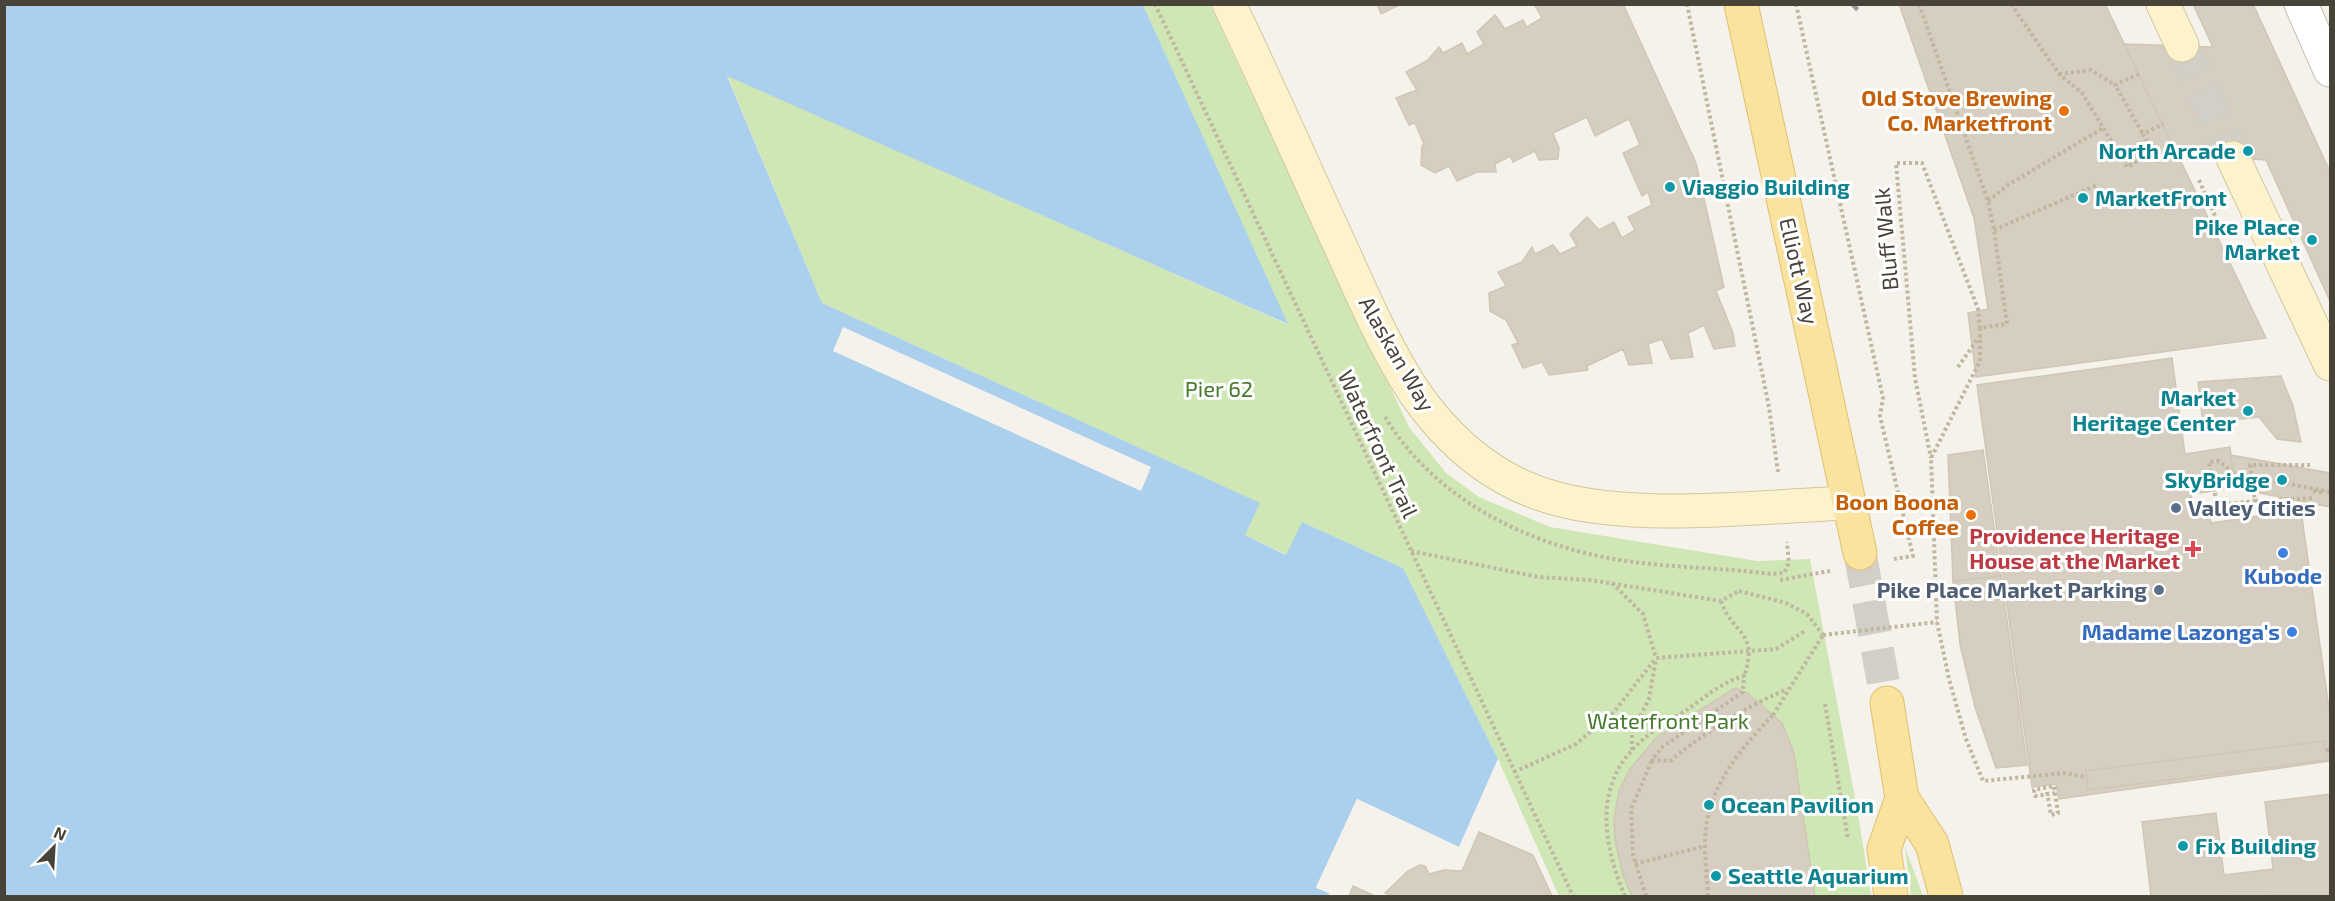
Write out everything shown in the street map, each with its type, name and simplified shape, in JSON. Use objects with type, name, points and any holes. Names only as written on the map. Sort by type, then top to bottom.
[{"type":"main road","name":"Alaskan Way","points":[[1229,4],[1359,287],[1392,351],[1428,411],[1481,465],[1528,490],[1583,504],[1643,510],[1849,503]]},
{"type":"main road","name":"Elliott Way","points":[[1741,4],[1761,109],[1806,299],[1849,503]]},
{"type":"main road","points":[[2163,4],[2182,45]]},
{"type":"main road","points":[[2233,158],[2331,364]]},
{"type":"main road","points":[[1849,503],[1860,553]]},
{"type":"main road","points":[[1887,703],[1902,798],[1932,844],[1946,897]]},
{"type":"main road","points":[[1890,897],[1884,849],[1902,798]]},
{"type":"street","points":[[2301,4],[2331,70]]},
{"type":"path","name":"Waterfront Trail","points":[[1155,4],[1573,897]]},
{"type":"path","points":[[1687,4],[1769,407]]},
{"type":"path","points":[[1796,4],[1883,398],[1880,416],[1912,556]]},
{"type":"path","points":[[1919,4],[1988,201],[1995,230],[2007,324],[1980,328],[1980,362],[1931,458]]},
{"type":"path","points":[[2011,4],[2059,74],[2082,93],[2127,167],[2153,152]]},
{"type":"path","points":[[2059,74],[2091,70],[2115,85],[2159,163]]},
{"type":"path","points":[[2115,85],[2139,74]]},
{"type":"path","points":[[2143,134],[2163,124]]},
{"type":"path","points":[[1988,201],[2008,185],[2103,128]]},
{"type":"path","name":"Bluff Walk","points":[[1980,328],[1978,311],[1922,163],[1893,163],[1915,378],[1931,458],[1937,621],[1949,679],[1966,739],[1983,781],[2052,774]]},
{"type":"path","points":[[2199,180],[2220,226]]},
{"type":"path","points":[[1995,230],[2097,185]]},
{"type":"path","points":[[1958,367],[1980,336]]},
{"type":"path","points":[[2314,498],[2217,505],[2209,462],[2219,461],[2233,473],[2331,492]]},
{"type":"path","points":[[2255,501],[2250,465],[2310,465]]},
{"type":"path","points":[[2313,491],[2325,493]]},
{"type":"path","points":[[1410,551],[1538,577],[1612,583],[1721,601],[1739,591],[1786,603],[1807,614],[1823,635]]},
{"type":"path","points":[[1771,574],[1784,573],[1789,563]]},
{"type":"path","points":[[1780,580],[1802,576]]},
{"type":"path","points":[[1612,583],[1642,614],[1656,658],[1649,699],[1632,732],[1632,750]]},
{"type":"path","points":[[1646,897],[1635,864],[1631,809],[1652,760],[1661,748],[1743,692],[1744,676],[1749,662],[1748,646],[1742,631],[1726,618],[1721,601]]},
{"type":"path","points":[[1823,635],[1937,621]]},
{"type":"path","points":[[1514,772],[1576,744],[1614,712],[1656,658],[1776,649],[1805,631]]},
{"type":"path","points":[[1708,897],[1705,846],[1708,816],[1721,783],[1747,742],[1773,715],[1787,689],[1807,665],[1823,635]]},
{"type":"path","points":[[1625,897],[1606,838],[1607,808],[1614,780],[1632,750],[1663,725],[1729,680],[1744,676]]},
{"type":"path","points":[[1652,760],[1670,761],[1708,731],[1758,702],[1787,689]]},
{"type":"path","points":[[1825,704],[1850,849]]},
{"type":"path","points":[[2047,792],[2051,815],[2058,813],[2052,774],[2065,773],[2086,777]]},
{"type":"path","points":[[2054,786],[2034,790],[2035,796],[2055,793]]},
{"type":"path","points":[[1635,864],[1705,846]]},
{"type":"green space","name":"Waterfront Park","points":[[1143,5],[1210,5],[1409,427],[1446,473],[1479,497],[1550,527],[1757,561],[1810,559],[1858,814],[1871,896],[1559,896],[1498,759],[1403,568],[1302,522],[1287,555],[1245,535],[1259,503],[822,303],[727,75],[1287,324]]},
{"type":"green space","points":[[1905,847],[1923,896],[1911,896]]},
{"type":"water","points":[[5,5],[1143,5],[1288,324],[727,76],[822,303],[1260,503],[1245,535],[1286,555],[1302,522],[1403,568],[1498,759],[1459,847],[1357,799],[1316,887],[1335,896],[5,896]]},
{"type":"pier","points":[[843,327],[1151,467],[1141,491],[833,351]]},
{"type":"pier","points":[[1498,759],[1500,762],[1461,849],[1358,803],[1320,886],[1338,896],[1328,896],[1329,893],[1316,888],[1357,799],[1459,847]]},
{"type":"pier","points":[[1371,840],[1423,863],[1397,896],[1368,896],[1350,887]]},
{"type":"building","points":[[1377,4],[1401,4],[1381,14]]},
{"type":"building","name":"Viaggio Building","points":[[1534,4],[1623,4],[1696,163],[1724,287],[1716,291],[1733,333],[1735,346],[1714,349],[1704,325],[1688,333],[1693,357],[1671,359],[1662,339],[1648,344],[1652,363],[1629,365],[1623,349],[1587,366],[1588,370],[1549,375],[1542,362],[1523,368],[1512,345],[1518,343],[1506,320],[1490,311],[1489,293],[1506,286],[1498,272],[1522,262],[1532,247],[1535,254],[1553,245],[1560,254],[1577,246],[1570,234],[1587,217],[1599,230],[1614,222],[1622,238],[1635,230],[1628,217],[1652,205],[1648,192],[1642,196],[1623,153],[1640,145],[1629,119],[1595,136],[1587,117],[1553,133],[1559,148],[1558,159],[1539,160],[1535,151],[1513,162],[1510,156],[1495,164],[1496,172],[1477,172],[1457,181],[1449,166],[1435,173],[1421,165],[1424,144],[1415,123],[1409,125],[1396,98],[1417,90],[1406,72],[1428,60],[1439,47],[1443,53],[1462,43],[1467,54],[1484,44],[1477,32],[1495,15],[1505,29],[1523,20],[1527,27],[1542,18]]},
{"type":"building","name":"MarketFront","points":[[1899,4],[2105,4],[2266,338],[1976,377],[1968,313],[1988,309],[1974,218]]},
{"type":"building","name":"Pike Place Market","points":[[2193,4],[2253,4],[2330,172],[2330,301],[2266,160],[2177,154],[2124,44],[2213,47]]},
{"type":"building","name":"Pike Place Market Parking","points":[[2172,358],[2185,454],[2230,447],[2235,488],[2191,494],[2195,519],[2210,517],[2211,523],[2301,510],[2330,716],[2330,761],[2059,799],[2056,784],[2032,787],[1977,385]]},
{"type":"building","name":"Market Heritage Center","points":[[2281,376],[2293,406],[2301,442],[2277,439],[2259,417],[2203,423],[2198,382]]},
{"type":"building","name":"Boon Boona Coffee","points":[[1983,450],[2001,576],[1953,581],[1948,455]]},
{"type":"building","name":"SkyBridge","points":[[2231,455],[2330,473],[2330,507],[2235,488]]},
{"type":"building","points":[[2001,576],[2027,765],[1996,768],[1975,707],[1960,644],[1953,581]]},
{"type":"building","name":"Ocean Pavilion","points":[[1735,688],[1747,693],[1782,723],[1794,753],[1815,896],[1632,896],[1623,875],[1615,841],[1614,819],[1619,791],[1630,769],[1657,737]]},
{"type":"building","points":[[2324,741],[2327,760],[2088,790],[2086,771]]},
{"type":"building","name":"Fix Building","points":[[2330,794],[2330,895],[2151,896],[2142,822],[2216,813],[2224,875],[2273,869],[2265,802]]},
{"type":"building","points":[[1479,832],[1533,855],[1552,896],[1394,896],[1385,893],[1408,871],[1420,865],[1425,866],[1429,874],[1444,870],[1462,871]]},
{"type":"building","points":[[1353,886],[1375,896],[1349,896]]},
{"type":"tunnel","points":[[2182,45],[2233,158]]},
{"type":"tunnel","points":[[1860,553],[1887,703]]},
{"type":"railway","points":[[1852,4],[1858,10]]},
{"type":"place","name":"Old Stove Brewing Co. Marketfront","points":[[2064,111]]},
{"type":"place","name":"North Arcade","points":[[2248,151]]},
{"type":"place","name":"Viaggio Building","points":[[1670,187]]},
{"type":"place","name":"MarketFront","points":[[2083,198]]},
{"type":"place","name":"Pike Place Market","points":[[2312,240]]},
{"type":"place","name":"Market Heritage Center","points":[[2248,411]]},
{"type":"place","name":"SkyBridge","points":[[2282,480]]},
{"type":"place","name":"Valley Cities","points":[[2176,508]]},
{"type":"place","name":"Boon Boona Coffee","points":[[1971,515]]},
{"type":"place","name":"Providence Heritage House at the Market","points":[[2193,549]]},
{"type":"place","name":"Kubode","points":[[2283,553]]},
{"type":"place","name":"Pike Place Market Parking","points":[[2159,590]]},
{"type":"place","name":"Madame Lazonga's","points":[[2292,632]]},
{"type":"place","name":"Ocean Pavilion","points":[[1709,805]]},
{"type":"place","name":"Fix Building","points":[[2183,846]]},
{"type":"place","name":"Seattle Aquarium","points":[[1716,876]]},
{"type":"park label","name":"Pier 62","points":[[1219,389]]}]
